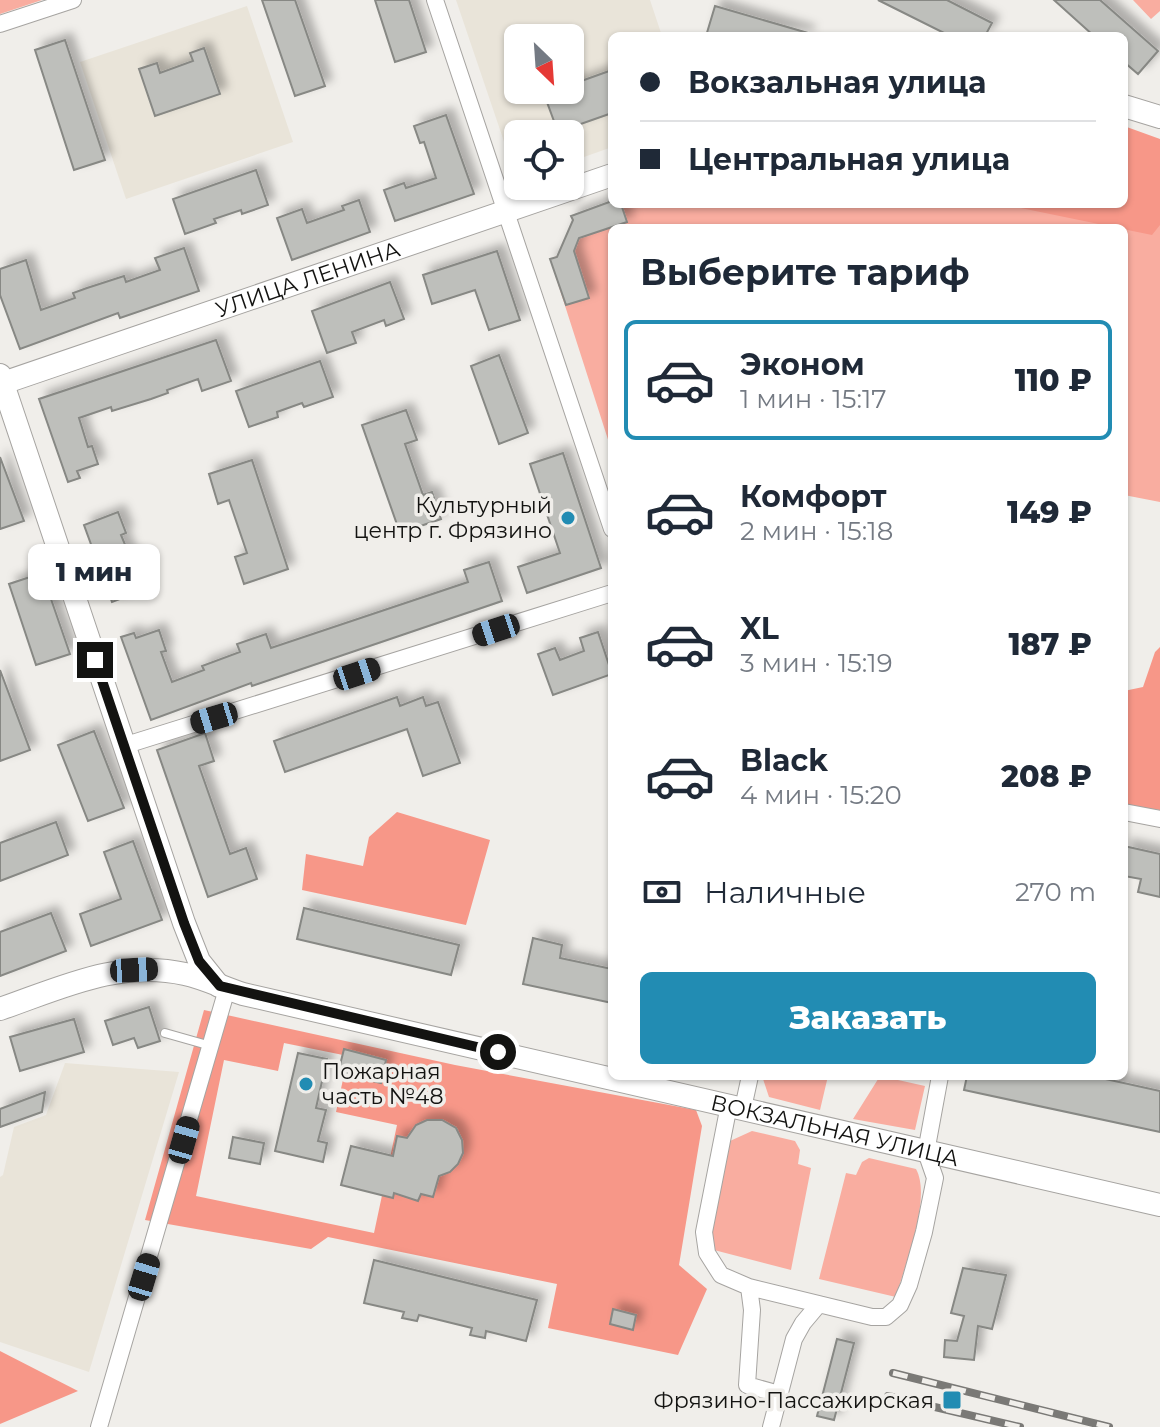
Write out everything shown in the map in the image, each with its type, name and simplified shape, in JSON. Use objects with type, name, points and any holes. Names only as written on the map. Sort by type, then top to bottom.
[{"type":"street","points":[[0,24],[73,0]]},
{"type":"street","points":[[435,0],[608,517]]},
{"type":"street","points":[[1128,107],[1160,117]]},
{"type":"street","name":"УЛИЦА ЛЕНИНА","points":[[1,379],[608,176]]},
{"type":"street","points":[[1,379],[6,415],[199,961],[223,988],[211,1046],[99,1427]]},
{"type":"street","points":[[123,746],[608,594]]},
{"type":"street","points":[[1128,813],[1160,819]]},
{"type":"street","points":[[151,969],[176,958],[183,949],[187,928]]},
{"type":"street","name":"ВОКЗАЛЬНАЯ УЛИЦА","points":[[0,1009],[117,970],[151,969],[186,974],[223,988],[608,1072]]},
{"type":"street","name":"ВОКЗАЛЬНАЯ УЛИЦА","points":[[645,1080],[736,1106],[1160,1205]]},
{"type":"street","points":[[748,1080],[736,1106],[704,1232],[707,1253],[721,1275],[749,1287],[878,1318],[886,1317],[900,1305],[924,1232],[935,1178],[926,1152],[939,1080]]},
{"type":"street","points":[[749,1287],[752,1310],[747,1385],[779,1394]]},
{"type":"street","points":[[771,1427],[794,1339],[819,1304]]},
{"type":"lane","points":[[165,1033],[211,1046]]},
{"type":"shaded area","points":[[0,0],[42,0],[0,14]]},
{"type":"shaded area","points":[[456,0],[650,0],[661,32],[608,32],[608,148],[584,157],[584,120],[504,120],[504,142]]},
{"type":"shaded area","points":[[1133,0],[1160,0],[1160,11],[1151,19]]},
{"type":"shaded area","points":[[247,6],[293,142],[126,199],[80,62]]},
{"type":"shaded area","points":[[1128,127],[1160,139],[1160,225],[1152,235],[1128,230],[1128,224],[1098,224],[1020,208],[1128,208]]},
{"type":"shaded area","points":[[1160,167],[1160,502],[1128,496],[1128,224],[608,224],[608,440],[550,259],[557,256],[573,220],[571,216],[608,202],[608,208],[1128,208],[1128,200]]},
{"type":"shaded area","points":[[1160,647],[1160,810],[1128,806],[1128,690],[1143,687],[1155,652]]},
{"type":"shaded area","points":[[397,812],[490,840],[466,925],[302,890],[306,854],[363,866],[369,837]]},
{"type":"shaded area","points":[[204,1010],[455,1065],[696,1110],[702,1126],[679,1265],[707,1289],[678,1355],[548,1328],[557,1284],[328,1237],[311,1249],[145,1220]],"holes":[[[284,1043],[348,1056],[336,1112],[397,1125],[374,1233],[196,1196],[224,1060],[278,1071]]]},
{"type":"shaded area","points":[[65,1063],[179,1072],[89,1372],[0,1342],[0,1177],[14,1127],[46,1115]]},
{"type":"shaded area","points":[[763,1080],[827,1080],[820,1110],[769,1097]]},
{"type":"shaded area","points":[[877,1080],[898,1080],[925,1086],[915,1130],[853,1119]]},
{"type":"shaded area","points":[[752,1131],[795,1141],[800,1150],[798,1164],[811,1168],[791,1270],[714,1250],[711,1227],[730,1141]]},
{"type":"shaded area","points":[[869,1158],[916,1169],[920,1181],[919,1214],[896,1297],[819,1279],[846,1173],[856,1175],[862,1162]]},
{"type":"shaded area","points":[[0,1351],[78,1391],[0,1424]]},
{"type":"building","points":[[262,0],[295,0],[325,86],[295,96]]},
{"type":"building","points":[[375,0],[409,0],[426,52],[395,62]]},
{"type":"building","points":[[878,0],[947,0],[992,23],[987,32],[942,32]]},
{"type":"building","points":[[1054,0],[1100,0],[1158,51],[1138,74],[1128,65],[1128,32],[1090,32]]},
{"type":"building","points":[[715,6],[805,32],[707,32]]},
{"type":"building","points":[[65,40],[105,160],[74,170],[35,50]]},
{"type":"building","points":[[204,48],[220,94],[155,116],[139,69],[157,63],[160,73],[193,61],[190,53]]},
{"type":"building","points":[[608,71],[608,114],[584,123],[584,120],[554,120],[548,104],[584,104],[584,80]]},
{"type":"building","points":[[446,115],[474,194],[395,221],[384,190],[404,183],[406,188],[436,178],[424,142],[420,143],[414,126]]},
{"type":"building","points":[[256,170],[268,205],[214,219],[216,223],[185,234],[173,199]]},
{"type":"building","points":[[359,200],[370,232],[292,260],[277,218],[302,209],[307,223],[344,210],[342,206]]},
{"type":"building","points":[[608,202],[608,208],[622,208],[627,222],[608,224],[608,228],[579,238],[574,251],[589,298],[566,305],[550,259],[557,257],[573,220],[571,216]]},
{"type":"building","points":[[184,248],[199,291],[120,318],[118,313],[20,349],[0,295],[0,269],[26,260],[41,310],[75,298],[73,293],[87,288],[124,276],[126,282],[160,270],[155,258]]},
{"type":"building","points":[[497,251],[520,320],[489,330],[475,290],[432,304],[423,275]]},
{"type":"building","points":[[390,282],[404,319],[386,326],[384,320],[352,332],[356,343],[327,353],[312,311]]},
{"type":"building","points":[[216,340],[231,381],[202,391],[198,379],[151,399],[112,411],[111,407],[79,418],[88,447],[92,446],[98,464],[77,471],[80,478],[68,482],[39,399]]},
{"type":"building","points":[[499,355],[528,433],[499,444],[471,366]]},
{"type":"building","points":[[320,361],[333,397],[304,407],[302,403],[277,412],[278,417],[249,427],[236,391]]},
{"type":"building","points":[[406,410],[417,440],[405,444],[423,495],[432,492],[441,519],[400,533],[362,425]]},
{"type":"building","points":[[563,453],[601,568],[527,593],[518,567],[560,553],[530,464]]},
{"type":"building","points":[[0,457],[24,521],[0,529]]},
{"type":"building","points":[[252,460],[288,569],[244,584],[235,557],[247,553],[229,500],[218,504],[209,474]]},
{"type":"building","points":[[118,512],[126,533],[121,535],[144,590],[112,602],[84,525]]},
{"type":"building","points":[[489,562],[502,601],[252,686],[251,683],[151,720],[121,637],[134,633],[136,638],[159,630],[166,651],[161,652],[172,682],[204,670],[202,666],[240,652],[237,644],[266,634],[271,648],[468,582],[464,570]]},
{"type":"building","points":[[42,573],[70,654],[36,665],[9,584]]},
{"type":"building","points":[[598,632],[608,662],[608,675],[553,695],[538,654],[555,648],[560,660],[584,651],[580,638]]},
{"type":"building","points":[[0,670],[30,750],[0,761]]},
{"type":"building","points":[[397,697],[400,706],[423,697],[426,706],[438,702],[460,763],[423,776],[407,729],[285,772],[274,741]]},
{"type":"building","points":[[94,731],[124,808],[88,821],[58,745]]},
{"type":"building","points":[[205,733],[214,761],[199,766],[230,854],[246,848],[257,879],[208,897],[157,750]]},
{"type":"building","points":[[56,822],[68,855],[0,881],[0,843]]},
{"type":"building","points":[[133,841],[162,920],[91,946],[80,914],[121,899],[104,852]]},
{"type":"building","points":[[1128,847],[1160,854],[1160,897],[1138,892],[1141,879],[1128,877]]},
{"type":"building","points":[[304,908],[459,945],[451,975],[297,939]]},
{"type":"building","points":[[51,913],[66,951],[0,976],[0,932]]},
{"type":"building","points":[[533,938],[562,945],[560,958],[608,968],[608,1002],[523,984]]},
{"type":"building","points":[[149,1007],[160,1041],[138,1048],[134,1038],[113,1045],[105,1021]]},
{"type":"building","points":[[74,1019],[84,1052],[20,1071],[10,1037]]},
{"type":"building","points":[[344,1049],[386,1060],[381,1083],[338,1073]]},
{"type":"building","name":"Пожарная часть №48","points":[[298,1053],[327,1059],[316,1108],[326,1110],[318,1141],[327,1143],[323,1162],[275,1151]]},
{"type":"building","points":[[966,1080],[1110,1080],[1160,1091],[1160,1132],[964,1090]]},
{"type":"building","points":[[45,1092],[42,1112],[0,1127],[0,1109]]},
{"type":"building","points":[[427,1120],[442,1120],[456,1128],[462,1140],[463,1153],[458,1164],[450,1172],[439,1176],[433,1197],[421,1194],[418,1201],[394,1193],[393,1198],[341,1185],[351,1146],[393,1156],[397,1136],[407,1138],[416,1125]]},
{"type":"building","points":[[233,1137],[264,1143],[260,1164],[229,1158]]},
{"type":"building","points":[[374,1260],[537,1300],[526,1341],[486,1331],[485,1338],[470,1335],[472,1328],[419,1315],[417,1321],[402,1318],[404,1312],[364,1303]]},
{"type":"building","points":[[963,1268],[1006,1275],[992,1329],[978,1326],[974,1360],[944,1357],[945,1340],[957,1341],[964,1316],[951,1313]]},
{"type":"building","points":[[613,1309],[636,1315],[633,1330],[610,1324]]},
{"type":"building","name":"Фрязино-Пассажирская","points":[[837,1339],[854,1343],[834,1420],[817,1416]]},
{"type":"railway","points":[[893,1373],[1109,1427]]},
{"type":"railway","points":[[888,1396],[1020,1427]]},
{"type":"place","name":"Культурный центр г. Фрязино","points":[[568,518]]},
{"type":"place","name":"Пожарная часть №48","points":[[306,1084]]},
{"type":"place","name":"Фрязино-Пассажирская","points":[[952,1400]]},
{"type":"route","points":[[95,660],[184,923],[199,961],[220,986],[243,994],[498,1052]]}]
